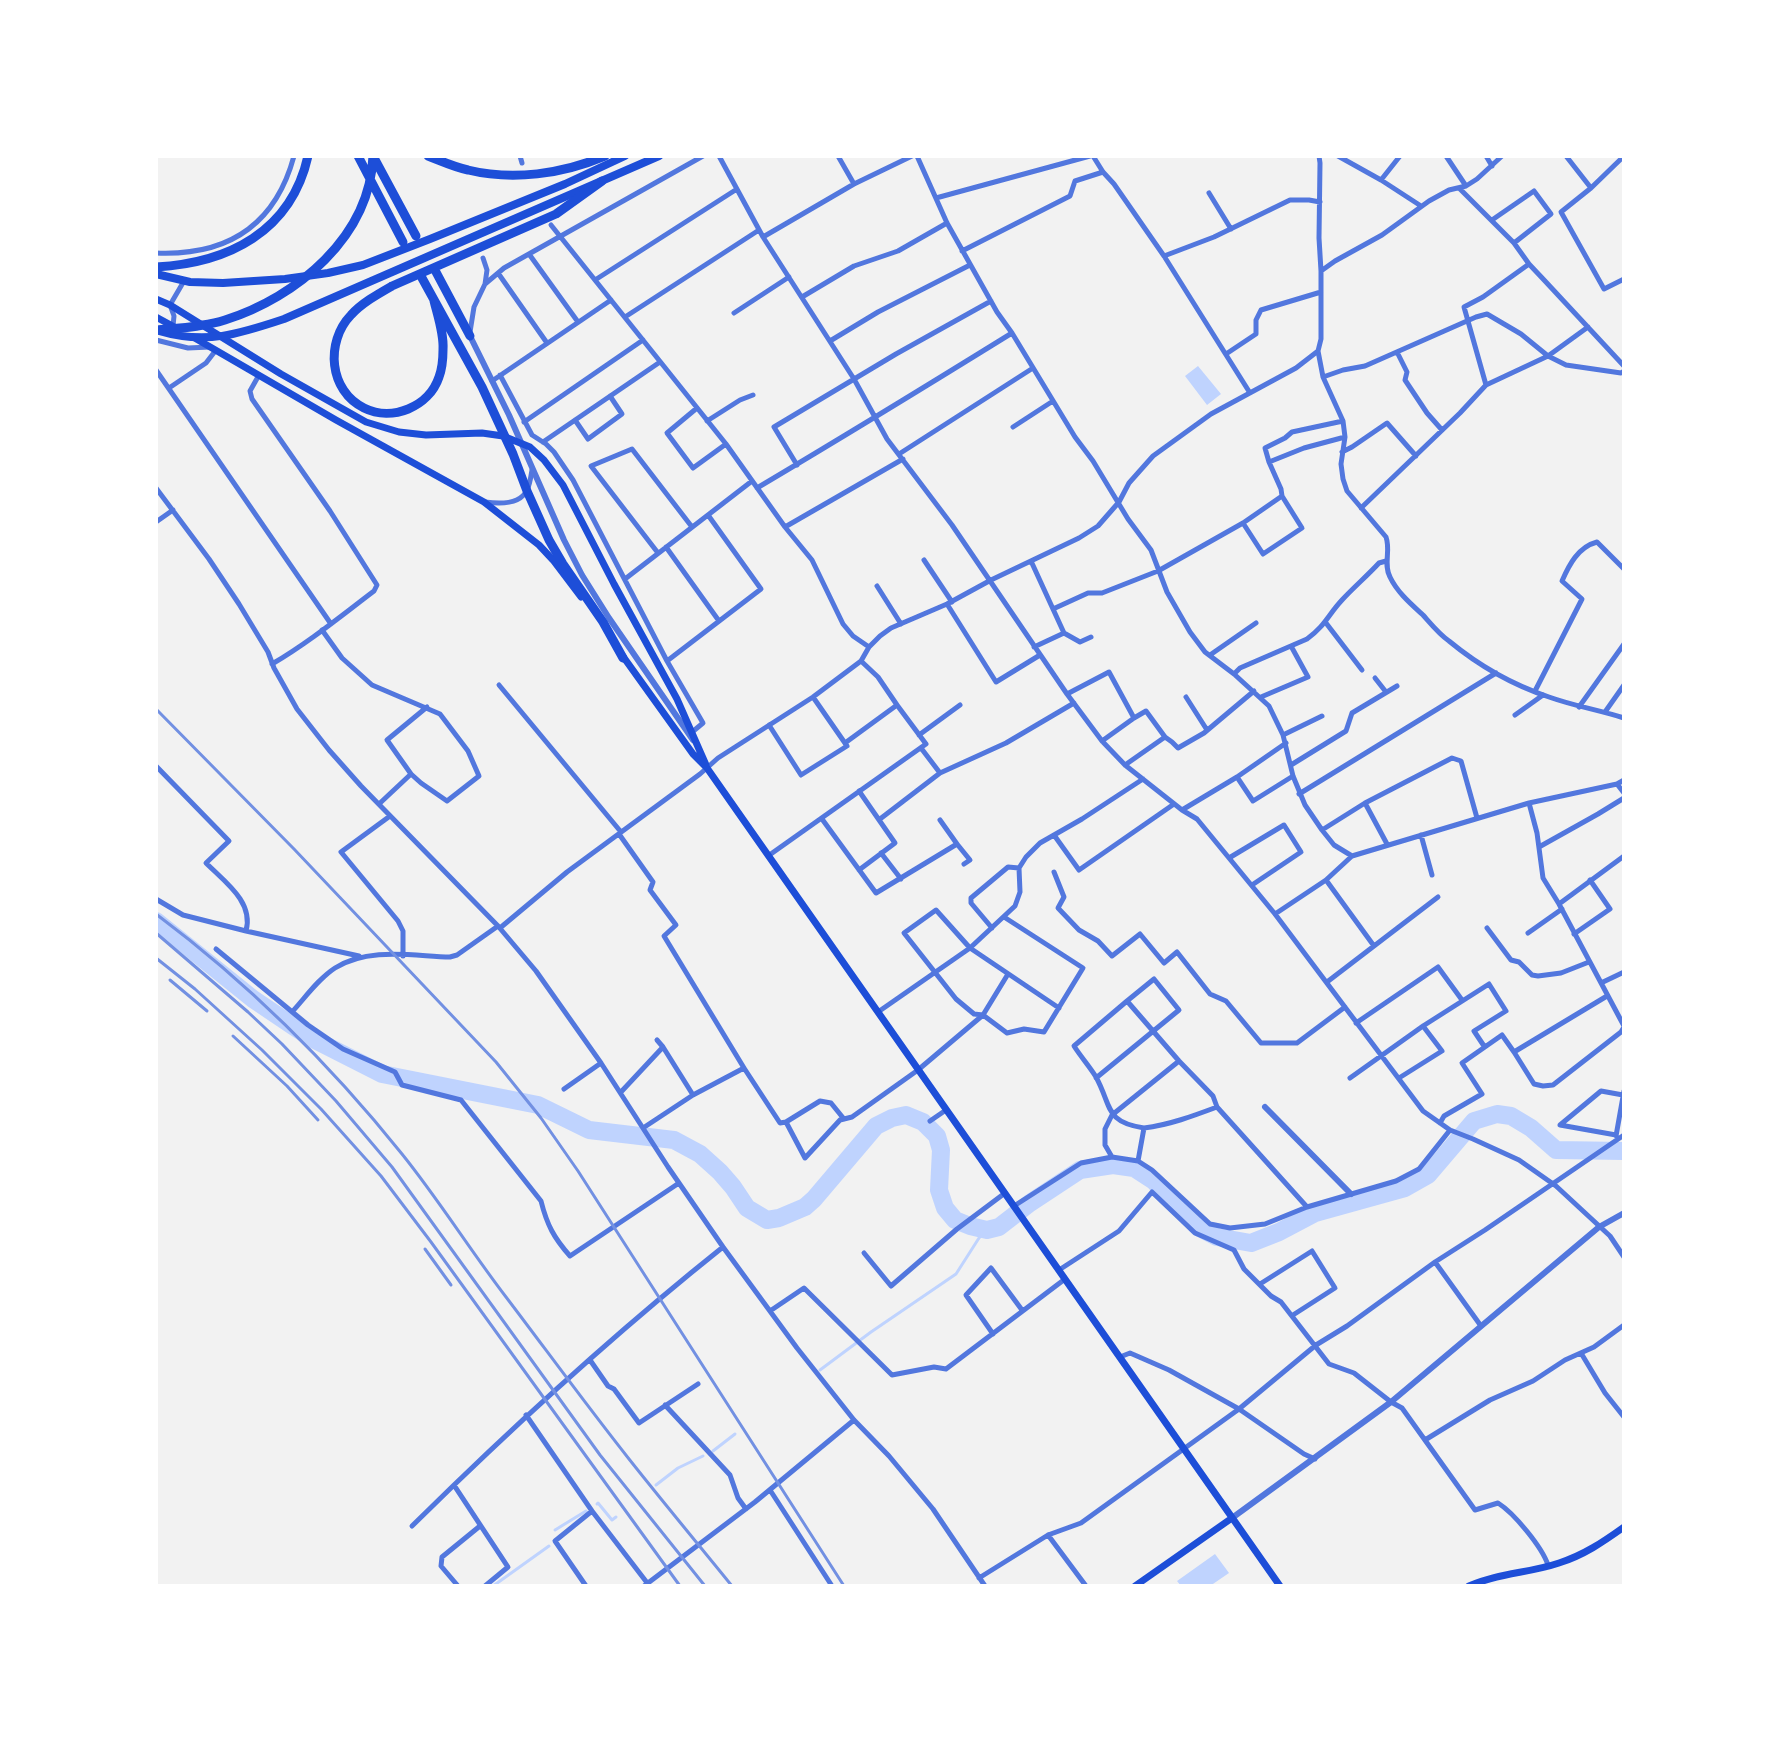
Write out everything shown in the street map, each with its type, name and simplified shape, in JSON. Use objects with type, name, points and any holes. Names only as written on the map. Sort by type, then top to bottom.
[{"type":"highway","points":[[156,267],[198,262],[224,254],[246,244],[268,229],[295,192],[306,168],[308,156]]},
{"type":"highway","points":[[358,156],[404,242]]},
{"type":"highway","points":[[373,156],[417,236]]},
{"type":"highway","points":[[156,333],[222,321],[252,311],[273,300],[323,263],[340,243],[356,218],[367,191],[373,156]]},
{"type":"highway","points":[[428,156],[468,170],[498,175],[527,175],[559,171],[605,156]]},
{"type":"highway","points":[[156,274],[184,281],[223,283],[285,279],[363,265],[554,188],[625,156]]},
{"type":"highway","points":[[156,333],[209,338],[253,329],[284,319],[659,156]]},
{"type":"highway","points":[[434,301],[443,349],[439,378],[431,392],[417,405],[389,414],[364,408],[349,397],[339,383],[333,354],[342,327],[351,315],[392,286],[556,214],[602,181]]},
{"type":"highway","points":[[436,273],[470,336]]},
{"type":"highway","points":[[422,278],[482,387],[549,540],[584,597],[603,622],[623,658]]},
{"type":"main road","points":[[156,299],[170,305],[281,374],[366,422],[399,432],[426,435],[482,433],[503,436],[530,447],[563,484],[677,699],[707,768]]},
{"type":"main road","points":[[156,317],[484,502],[539,545],[584,597]]},
{"type":"main road","points":[[623,658],[693,754],[707,768],[1280,1586]]},
{"type":"main road","points":[[1135,1586],[1232,1518]]},
{"type":"main road","points":[[1469,1586],[1485,1579],[1556,1564],[1584,1554],[1624,1527]]},
{"type":"street","points":[[156,253],[181,254],[225,242],[246,231],[275,203],[285,185],[294,156]]},
{"type":"street","points":[[485,284],[529,254],[703,156]]},
{"type":"street","points":[[719,156],[763,237],[854,379],[887,439],[948,519],[1066,694],[1102,741],[1125,765],[1174,804],[1197,819],[1275,914],[1423,1111],[1450,1130],[1473,1138],[1519,1160],[1553,1184],[1610,1236],[1624,1257]]},
{"type":"street","points":[[838,156],[854,184]]},
{"type":"street","points":[[763,237],[854,184],[912,156]]},
{"type":"street","points":[[917,156],[947,223],[970,265],[1075,436],[1128,519],[1151,550],[1167,592],[1196,642],[1269,706],[1286,743],[1299,794],[1322,830],[1335,845],[1352,856]]},
{"type":"street","points":[[936,198],[1092,156],[1164,256],[1250,393]]},
{"type":"street","points":[[1319,156],[1321,339],[1318,351],[1323,377],[1343,421],[1345,437],[1341,465],[1343,479],[1347,491],[1386,537],[1388,574],[1394,586],[1447,640],[1496,673],[1543,695],[1624,718]]},
{"type":"street","points":[[1338,156],[1382,180],[1421,206]]},
{"type":"street","points":[[1382,180],[1400,156]]},
{"type":"street","points":[[1446,156],[1462,187],[1514,243],[1529,264],[1623,364]]},
{"type":"street","points":[[1486,156],[1492,166]]},
{"type":"street","points":[[1321,271],[1382,235],[1421,206],[1449,190],[1462,187],[1477,179],[1502,156]]},
{"type":"street","points":[[1566,156],[1591,188]]},
{"type":"street","points":[[1624,156],[1562,212],[1604,290],[1624,279]]},
{"type":"street","points":[[962,251],[1070,196],[1074,181],[1102,172]]},
{"type":"street","points":[[595,280],[736,189]]},
{"type":"street","points":[[1492,220],[1534,191],[1551,214],[1514,243]]},
{"type":"street","points":[[1209,193],[1232,229]]},
{"type":"street","points":[[1164,256],[1232,229],[1290,200],[1320,202]]},
{"type":"street","points":[[802,297],[854,266],[898,251],[947,223]]},
{"type":"street","points":[[551,225],[726,444],[784,527],[812,560],[843,624],[869,647]]},
{"type":"street","points":[[625,317],[759,230]]},
{"type":"street","points":[[529,254],[578,322]]},
{"type":"street","points":[[483,258],[487,270],[485,284],[474,307],[470,336],[582,575],[694,742]]},
{"type":"street","points":[[1486,385],[1464,307],[1483,297],[1529,264]]},
{"type":"street","points":[[830,341],[878,312],[970,265]]},
{"type":"street","points":[[498,273],[547,343]]},
{"type":"street","points":[[734,313],[789,277]]},
{"type":"street","points":[[173,326],[174,316],[170,305],[184,281]]},
{"type":"street","points":[[1226,354],[1256,334],[1256,320],[1261,310],[1321,292]]},
{"type":"street","points":[[492,381],[611,300]]},
{"type":"street","points":[[797,465],[774,427],[896,354],[992,301]]},
{"type":"street","points":[[1323,377],[1365,366],[1487,314],[1521,334],[1548,356],[1566,365],[1621,373],[1624,371]]},
{"type":"street","points":[[1361,508],[1486,385],[1548,356],[1588,327]]},
{"type":"street","points":[[156,333],[188,348],[213,348],[207,363],[169,388]]},
{"type":"street","points":[[757,488],[1012,333]]},
{"type":"street","points":[[524,422],[643,340]]},
{"type":"street","points":[[156,899],[183,915],[246,932],[361,956],[379,954],[450,957],[458,955],[499,927],[563,875],[718,758],[813,697],[861,661],[869,647],[880,636],[1079,538],[1098,526],[1119,502],[1129,483],[1153,456],[1211,414],[1296,368],[1318,351]]},
{"type":"street","points":[[1397,352],[1407,372],[1405,380],[1427,414],[1442,430]]},
{"type":"street","points":[[543,442],[660,362]]},
{"type":"street","points":[[784,527],[901,456],[1033,368]]},
{"type":"street","points":[[156,370],[331,624]]},
{"type":"street","points":[[259,375],[250,391],[252,399],[330,511],[377,585],[374,591],[331,624],[272,664]]},
{"type":"street","points":[[500,375],[532,435],[554,452],[573,480],[667,660],[703,723],[691,733]]},
{"type":"street","points":[[707,421],[740,400],[753,395]]},
{"type":"street","points":[[575,420],[588,439],[622,414],[610,396]]},
{"type":"street","points":[[1013,428],[1053,401]]},
{"type":"street","points":[[697,408],[667,433],[693,468],[726,444]]},
{"type":"street","points":[[1243,523],[1263,554],[1302,528],[1282,496],[1265,447],[1285,438],[1292,432],[1343,421]]},
{"type":"street","points":[[1342,452],[1387,423],[1416,456]]},
{"type":"street","points":[[1269,462],[1304,448],[1345,437]]},
{"type":"street","points":[[658,553],[591,466],[632,449],[692,527]]},
{"type":"street","points":[[484,502],[509,503],[519,498],[527,491],[532,470]]},
{"type":"street","points":[[625,579],[752,481]]},
{"type":"street","points":[[156,488],[239,604],[268,652],[272,664],[297,709],[329,750],[499,927],[536,971],[621,1092],[651,1141],[723,1247],[854,1420],[889,1456],[927,1502],[985,1586]]},
{"type":"street","points":[[1053,609],[1088,593],[1102,593],[1158,571],[1243,523],[1282,496]]},
{"type":"street","points":[[156,522],[172,510]]},
{"type":"street","points":[[667,660],[761,590],[708,515]]},
{"type":"street","points":[[1535,692],[1582,599],[1562,581],[1571,560],[1591,543],[1597,542],[1624,569]]},
{"type":"street","points":[[666,547],[719,621]]},
{"type":"street","points":[[924,560],[996,681],[1040,655]]},
{"type":"street","points":[[1031,561],[1064,633],[1080,642],[1091,637]]},
{"type":"street","points":[[1234,674],[1240,668],[1307,639],[1326,622],[1340,602],[1379,563],[1386,561]]},
{"type":"street","points":[[877,586],[901,624]]},
{"type":"street","points":[[1326,622],[1362,670]]},
{"type":"street","points":[[1210,655],[1256,623]]},
{"type":"street","points":[[322,630],[342,657],[372,685],[427,707],[440,714],[468,751],[479,776],[447,801],[411,774],[387,740],[427,707]]},
{"type":"street","points":[[1034,647],[1064,633]]},
{"type":"street","points":[[1579,707],[1624,644]]},
{"type":"street","points":[[1261,697],[1308,677],[1291,646]]},
{"type":"street","points":[[768,856],[926,744],[878,677],[861,661]]},
{"type":"street","points":[[1066,694],[1109,672],[1134,718]]},
{"type":"street","points":[[1299,794],[1496,673]]},
{"type":"street","points":[[1376,678],[1386,692]]},
{"type":"street","points":[[499,685],[620,833],[653,882],[651,890],[676,925],[664,936],[780,1123],[786,1122],[820,1101],[831,1103],[844,1119]]},
{"type":"street","points":[[1605,712],[1624,685]]},
{"type":"street","points":[[1291,765],[1346,731],[1352,713],[1397,686]]},
{"type":"street","points":[[1102,741],[1146,711],[1165,737],[1178,748],[1207,730],[1254,691]]},
{"type":"street","points":[[1515,715],[1543,695]]},
{"type":"street","points":[[769,725],[801,775],[847,746],[813,697]]},
{"type":"street","points":[[1186,697],[1207,730]]},
{"type":"street","points":[[880,819],[940,773],[1006,743],[1074,703]]},
{"type":"street","points":[[845,743],[897,705]]},
{"type":"street","points":[[919,735],[960,705]]},
{"type":"street","points":[[1283,735],[1322,716]]},
{"type":"street","points":[[1125,765],[1165,737]]},
{"type":"street","points":[[1182,810],[1237,777],[1286,743]]},
{"type":"street","points":[[921,748],[940,773]]},
{"type":"street","points":[[1322,830],[1365,803],[1452,758],[1461,761],[1478,818]]},
{"type":"street","points":[[156,766],[229,841],[206,863],[245,906],[248,920],[246,932]]},
{"type":"street","points":[[379,804],[411,774]]},
{"type":"street","points":[[1237,777],[1253,801],[1293,777]]},
{"type":"street","points":[[878,1012],[970,948],[1004,918],[1018,900],[1019,868],[1040,843],[1143,778]]},
{"type":"street","points":[[1275,914],[1326,880],[1352,856],[1529,803],[1617,784],[1624,780]]},
{"type":"street","points":[[1617,784],[1624,793]]},
{"type":"street","points":[[859,791],[896,843],[859,870]]},
{"type":"street","points":[[1539,847],[1624,798]]},
{"type":"street","points":[[1365,803],[1387,844]]},
{"type":"street","points":[[1440,1123],[1444,1116],[1482,1094],[1462,1063],[1502,1035],[1534,1084],[1543,1086],[1553,1085],[1621,1032],[1624,1027],[1544,878],[1529,803]]},
{"type":"street","points":[[1054,835],[1079,870],[1174,804]]},
{"type":"street","points":[[390,816],[341,852],[398,921],[403,931],[403,956]]},
{"type":"street","points":[[822,819],[876,893],[957,844]]},
{"type":"street","points":[[940,820],[970,860],[963,864]]},
{"type":"street","points":[[1229,858],[1284,825],[1301,852],[1252,885]]},
{"type":"street","points":[[1421,835],[1432,874]]},
{"type":"street","points":[[881,853],[901,879]]},
{"type":"street","points":[[1528,933],[1590,880],[1624,856]]},
{"type":"street","points":[[992,928],[971,903],[971,898],[1008,867],[1019,868]]},
{"type":"street","points":[[1054,872],[1064,897],[1058,908],[1079,930],[1098,941],[1112,956],[1140,934],[1164,963],[1177,952],[1210,994],[1226,1001],[1261,1043],[1297,1044],[1345,1007]]},
{"type":"street","points":[[1326,880],[1374,946]]},
{"type":"street","points":[[1574,934],[1610,909],[1590,880]]},
{"type":"street","points":[[1327,982],[1438,897]]},
{"type":"street","points":[[1004,918],[1083,968],[1059,1008],[1044,1032],[1024,1029],[1007,1033],[983,1015],[974,1014],[956,999],[904,933],[936,910],[970,948],[1059,1008]]},
{"type":"street","points":[[168,914],[175,912]]},
{"type":"street","points":[[1487,928],[1511,960],[1519,962],[1532,975],[1561,973],[1589,962]]},
{"type":"street","points":[[216,949],[292,1012],[343,1049],[396,1072],[402,1085],[461,1100],[541,1202],[545,1218],[557,1242],[570,1256],[679,1183]]},
{"type":"street","points":[[292,1012],[335,968],[361,956]]},
{"type":"street","points":[[1356,1023],[1438,967],[1462,1000]]},
{"type":"street","points":[[1601,983],[1624,972]]},
{"type":"street","points":[[786,1122],[805,1158],[840,1120],[852,1117],[918,1070],[983,1015],[1008,974]]},
{"type":"street","points":[[1096,1078],[1179,1010],[1154,979],[1074,1046],[1096,1078],[1112,1115],[1127,1125],[1144,1128],[1184,1119],[1217,1107]]},
{"type":"street","points":[[1350,1078],[1423,1026],[1489,984],[1506,1011],[1474,1031],[1484,1046]]},
{"type":"street","points":[[1514,1052],[1607,996]]},
{"type":"street","points":[[1127,1001],[1213,1096],[1217,1107],[1307,1207]]},
{"type":"street","points":[[1399,1078],[1442,1051],[1423,1026]]},
{"type":"street","points":[[657,1040],[693,1095]]},
{"type":"street","points":[[621,1092],[663,1047]]},
{"type":"street","points":[[1112,1156],[1105,1145],[1105,1129],[1112,1115],[1179,1061]]},
{"type":"street","points":[[564,1089],[601,1063]]},
{"type":"street","points":[[644,1130],[693,1095],[744,1068]]},
{"type":"street","points":[[1601,1091],[1623,1093],[1616,1138],[1560,1125],[1601,1091]]},
{"type":"street","points":[[1265,1107],[1351,1194]]},
{"type":"street","points":[[930,1121],[946,1110]]},
{"type":"street","points":[[1138,1161],[1144,1128]]},
{"type":"street","points":[[1015,1207],[1081,1163],[1112,1156],[1138,1161],[1152,1170],[1210,1224],[1230,1228],[1265,1224],[1307,1207],[1396,1181],[1419,1170],[1450,1130]]},
{"type":"street","points":[[979,1578],[1048,1534],[1081,1523],[1185,1450],[1316,1345],[1553,1184],[1616,1138],[1624,1135]]},
{"type":"street","points":[[1059,1270],[1119,1231],[1152,1192],[1195,1233],[1234,1250],[1244,1269],[1293,1315],[1329,1364],[1354,1373],[1402,1408],[1474,1510],[1498,1503],[1509,1510],[1545,1556],[1548,1565]]},
{"type":"street","points":[[864,1253],[891,1286],[968,1220],[1005,1193]]},
{"type":"street","points":[[1232,1518],[1391,1402],[1599,1227],[1624,1213]]},
{"type":"street","points":[[412,1526],[526,1415],[656,1301],[723,1247]]},
{"type":"street","points":[[1260,1284],[1312,1251],[1335,1288],[1293,1315]]},
{"type":"street","points":[[1435,1262],[1481,1326]]},
{"type":"street","points":[[993,1334],[966,1295],[991,1268],[1022,1310]]},
{"type":"street","points":[[770,1311],[804,1288],[892,1375],[934,1367],[946,1369],[1065,1279]]},
{"type":"street","points":[[1425,1440],[1490,1401],[1533,1382],[1565,1360],[1594,1347],[1624,1325]]},
{"type":"street","points":[[1120,1357],[1130,1353],[1169,1370],[1239,1409],[1304,1454],[1315,1459]]},
{"type":"street","points":[[1581,1353],[1605,1393],[1624,1417]]},
{"type":"street","points":[[590,1360],[639,1423],[698,1384]]},
{"type":"street","points":[[665,1405],[730,1475],[738,1498],[746,1509]]},
{"type":"street","points":[[526,1415],[592,1512],[647,1585],[770,1490],[854,1420]]},
{"type":"street","points":[[454,1485],[508,1567],[484,1586]]},
{"type":"street","points":[[770,1490],[832,1586]]},
{"type":"street","points":[[586,1586],[555,1541],[592,1512]]},
{"type":"street","points":[[458,1586],[441,1566],[442,1557],[480,1526]]},
{"type":"street","points":[[1048,1534],[1086,1586]]},
{"type":"water","points":[[1198,366],[1221,394],[1207,405],[1185,376]]},
{"type":"water","points":[[1215,1554],[1229,1573],[1210,1586],[1181,1586],[1177,1581]]},
{"type":"waterway","points":[[156,921],[253,999],[313,1039],[382,1074],[538,1105],[589,1130],[674,1140],[700,1154],[720,1172],[747,1208],[767,1220],[779,1218],[805,1207],[876,1126],[892,1118],[906,1115],[923,1122],[937,1136],[941,1150],[939,1190],[945,1208],[955,1220],[987,1230],[999,1227],[1080,1170],[1113,1165],[1134,1168],[1154,1181],[1198,1227],[1217,1237],[1251,1243],[1279,1232],[1315,1213],[1405,1188],[1428,1175],[1474,1121],[1497,1114],[1511,1116],[1531,1128],[1556,1150],[1624,1151]]},
{"type":"waterway","points":[[820,1370],[956,1274],[979,1238],[987,1230]]},
{"type":"waterway","points":[[713,1451],[735,1434]]},
{"type":"waterway","points":[[656,1485],[678,1468],[703,1456]]},
{"type":"waterway","points":[[597,1504],[612,1520],[616,1517]]},
{"type":"waterway","points":[[555,1530],[586,1511]]},
{"type":"waterway","points":[[493,1586],[549,1546]]},
{"type":"railway","points":[[156,709],[294,849],[496,1062],[541,1118],[578,1171],[844,1586]]},
{"type":"railway","points":[[156,914],[223,968],[286,1026],[375,1121],[416,1171],[493,1279],[598,1419],[732,1586]]},
{"type":"railway","points":[[156,933],[282,1044],[336,1101],[392,1167],[600,1455],[705,1586]]},
{"type":"railway","points":[[156,958],[195,989],[262,1050],[321,1109],[381,1176],[680,1586]]},
{"type":"railway","points":[[170,980],[207,1011]]},
{"type":"railway","points":[[233,1036],[287,1086],[318,1120]]},
{"type":"railway","points":[[425,1249],[451,1285]]}]
